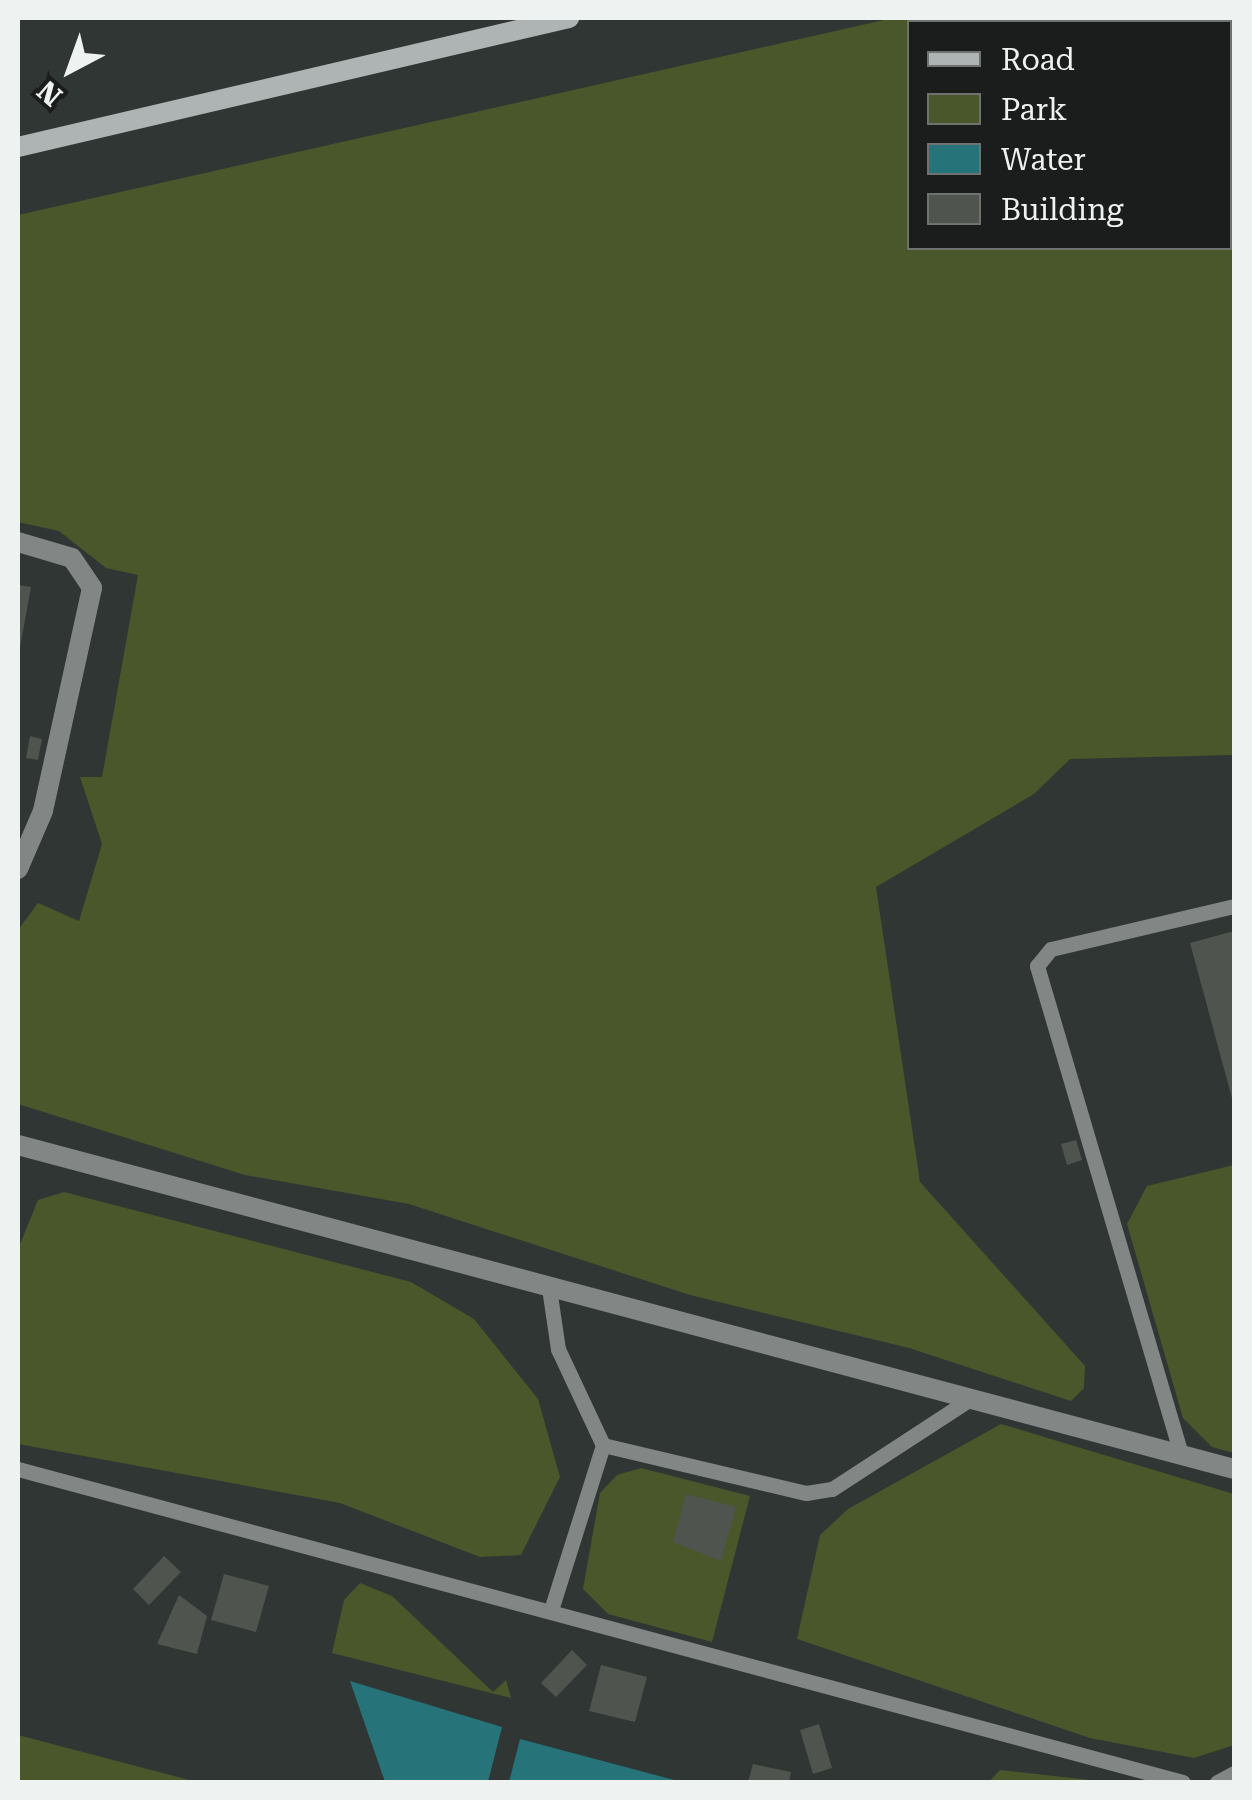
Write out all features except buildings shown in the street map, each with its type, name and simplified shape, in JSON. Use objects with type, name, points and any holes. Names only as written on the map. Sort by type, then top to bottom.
[{"type":"street","points":[[18,147],[569,18]]},
{"type":"street","points":[[18,542],[72,558],[92,588],[18,870]]},
{"type":"street","points":[[19,1151],[1234,1468]]},
{"type":"lane","points":[[1181,1454],[1037,966],[1051,948],[1234,906]]},
{"type":"lane","points":[[549,1288],[558,1350],[602,1445],[551,1610]]},
{"type":"lane","points":[[602,1445],[806,1493],[832,1489],[970,1399]]},
{"type":"lane","points":[[18,1469],[1183,1782]]},
{"type":"lane","points":[[1216,1782],[1234,1774]]},
{"type":"green space","points":[[893,18],[1234,18],[1234,755],[1070,759],[1034,794],[876,887],[920,1182],[1085,1366],[1084,1388],[1071,1401],[909,1348],[690,1295],[409,1204],[245,1175],[18,1104],[18,930],[38,903],[79,921],[102,844],[80,777],[102,777],[138,575],[106,568],[59,531],[18,522],[18,215]]},
{"type":"green space","points":[[1234,1165],[1234,1453],[1212,1447],[1183,1418],[1127,1224],[1147,1186]]},
{"type":"green space","points":[[64,1192],[411,1282],[474,1319],[538,1399],[560,1477],[521,1555],[480,1557],[340,1503],[18,1444],[18,1249],[38,1200]]},
{"type":"green space","points":[[1001,1424],[1234,1494],[1234,1745],[1194,1758],[1090,1738],[797,1639],[820,1535],[848,1509]]},
{"type":"green space","points":[[641,1468],[750,1496],[712,1642],[608,1614],[583,1589],[600,1493],[617,1475]]},
{"type":"green space","points":[[360,1583],[392,1596],[493,1692],[506,1680],[511,1698],[332,1653],[344,1600]]},
{"type":"green space","points":[[18,1735],[197,1782],[18,1782]]},
{"type":"green space","points":[[1000,1770],[1108,1782],[989,1782]]},
{"type":"water","points":[[350,1681],[502,1727],[488,1782],[385,1782]]},
{"type":"water","points":[[520,1739],[678,1781],[509,1782]]}]
